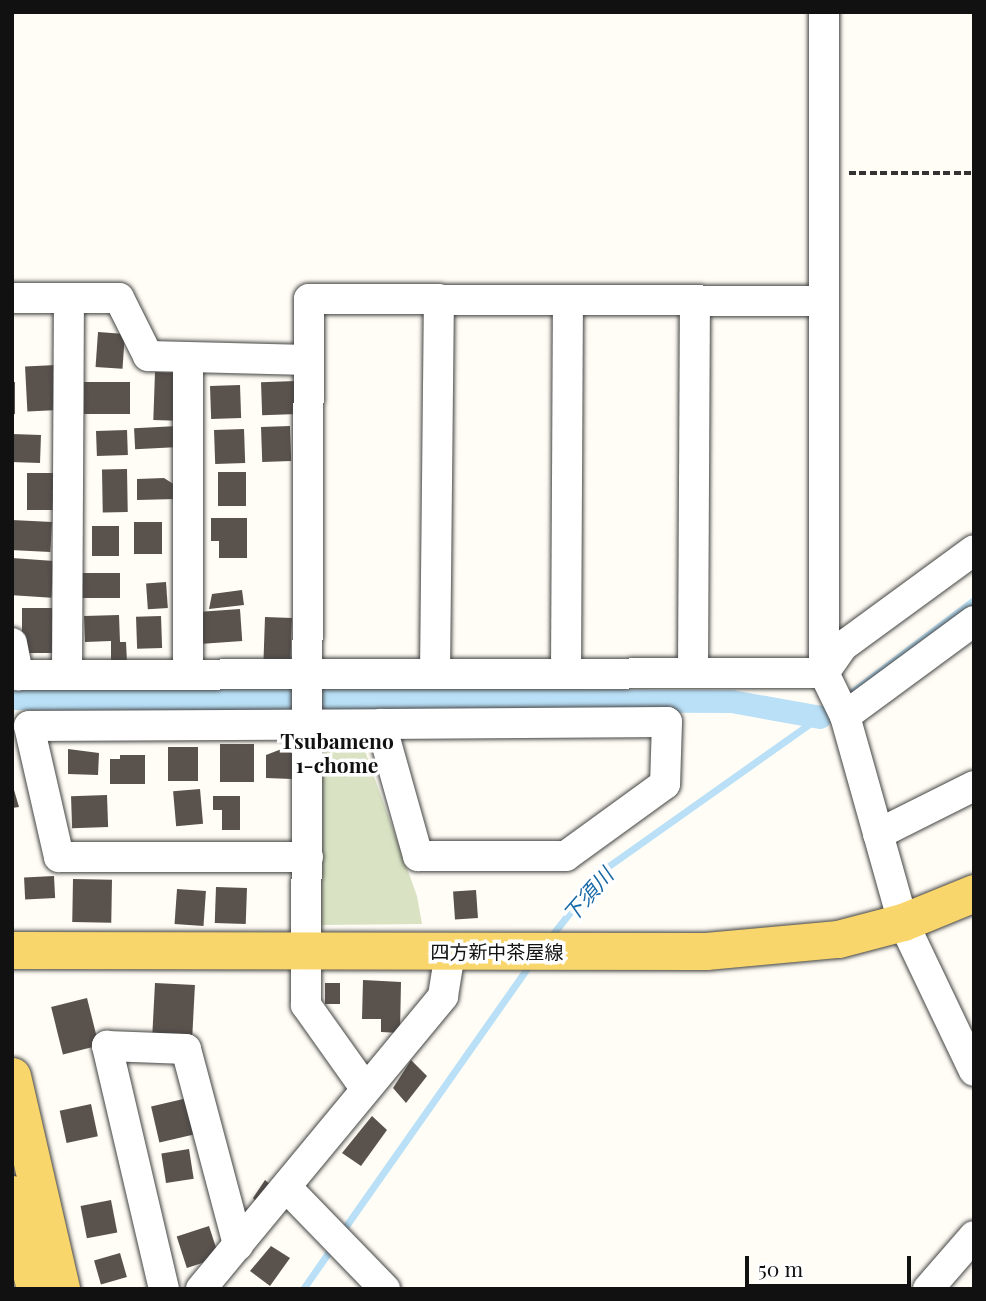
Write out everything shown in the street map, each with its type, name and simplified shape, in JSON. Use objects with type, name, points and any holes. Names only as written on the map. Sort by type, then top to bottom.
[{"type":"main road","name":"四方新中茶屋線","points":[[12,950],[450,953],[706,951],[790,946],[903,922],[974,893]]},
{"type":"main road","points":[[12,1076],[61,1289]]},
{"type":"main road","points":[[12,1194],[35,1289]]},
{"type":"street","points":[[824,12],[824,673],[845,716],[903,922],[966,1030],[974,1071]]},
{"type":"street","points":[[12,298],[119,299],[148,356],[309,360]]},
{"type":"street","points":[[67,675],[69,298]]},
{"type":"street","points":[[365,1088],[306,1005],[309,299],[822,301]]},
{"type":"street","points":[[435,674],[439,299]]},
{"type":"street","points":[[566,673],[568,300]]},
{"type":"street","points":[[693,673],[695,300]]},
{"type":"street","points":[[188,358],[188,674]]},
{"type":"street","points":[[824,673],[843,646],[974,550]]},
{"type":"street","points":[[845,716],[974,621]]},
{"type":"street","points":[[12,643],[18,675],[824,673]]},
{"type":"street","points":[[308,858],[59,857],[29,726],[667,722],[665,784],[566,856],[418,856],[381,724]]},
{"type":"street","points":[[878,834],[974,786]]},
{"type":"street","points":[[201,1289],[443,996],[450,953]]},
{"type":"street","points":[[164,1289],[107,1046],[186,1049],[238,1245]]},
{"type":"street","points":[[287,1188],[385,1289]]},
{"type":"street","points":[[928,1289],[974,1236]]},
{"type":"path","points":[[823,173],[974,173]]},
{"type":"green space","points":[[317,739],[361,740],[417,896],[422,924],[320,925]]},
{"type":"building","points":[[98,332],[125,334],[122,369],[96,367]]},
{"type":"building","points":[[56,365],[58,410],[27,412],[25,367]]},
{"type":"building","points":[[155,372],[179,373],[177,421],[153,420]]},
{"type":"building","points":[[296,381],[297,414],[262,415],[261,382]]},
{"type":"building","points":[[12,382],[15,382],[15,414],[12,414]]},
{"type":"building","points":[[84,382],[130,382],[130,414],[84,414]]},
{"type":"building","points":[[240,385],[241,418],[211,419],[210,386]]},
{"type":"building","points":[[178,426],[179,447],[135,449],[134,428]]},
{"type":"building","points":[[290,426],[291,461],[262,462],[261,427]]},
{"type":"building","points":[[244,429],[245,463],[215,464],[214,430]]},
{"type":"building","points":[[127,430],[128,455],[97,456],[96,431]]},
{"type":"building","points":[[12,434],[41,435],[40,463],[12,462]]},
{"type":"building","points":[[102,469],[127,469],[128,512],[103,512]]},
{"type":"building","points":[[218,472],[246,472],[246,506],[218,506]]},
{"type":"building","points":[[27,473],[55,473],[55,510],[27,510]]},
{"type":"building","points":[[164,478],[175,485],[176,499],[137,500],[137,479]]},
{"type":"building","points":[[211,518],[247,518],[247,558],[219,558],[219,541],[211,541]]},
{"type":"building","points":[[12,520],[52,522],[50,552],[12,550]]},
{"type":"building","points":[[134,522],[162,522],[162,554],[134,554]]},
{"type":"building","points":[[92,526],[119,526],[119,556],[92,556]]},
{"type":"building","points":[[12,558],[54,561],[51,598],[12,595]]},
{"type":"building","points":[[80,573],[120,573],[120,598],[80,598]]},
{"type":"building","points":[[166,582],[168,608],[148,609],[146,583]]},
{"type":"building","points":[[242,590],[244,605],[209,609],[212,594]]},
{"type":"building","points":[[22,608],[58,608],[58,653],[22,653]]},
{"type":"building","points":[[240,609],[242,641],[203,644],[201,612]]},
{"type":"building","points":[[119,615],[120,642],[126,642],[127,663],[111,664],[111,641],[85,642],[84,616]]},
{"type":"building","points":[[161,616],[162,648],[137,649],[136,617]]},
{"type":"building","points":[[265,617],[292,618],[291,660],[264,659]]},
{"type":"building","points":[[220,744],[254,744],[254,782],[220,782]]},
{"type":"building","points":[[292,745],[292,779],[266,778],[266,755]]},
{"type":"building","points":[[168,747],[198,747],[198,781],[168,781]]},
{"type":"building","points":[[68,749],[99,753],[98,775],[68,774]]},
{"type":"building","points":[[120,755],[145,755],[145,784],[110,784],[110,759],[120,759]]},
{"type":"building","points":[[12,783],[19,807],[12,808]]},
{"type":"building","points":[[200,789],[203,824],[176,826],[173,791]]},
{"type":"building","points":[[107,795],[108,827],[72,828],[71,796]]},
{"type":"building","points":[[213,796],[240,796],[240,830],[222,830],[222,810],[213,810]]},
{"type":"building","points":[[54,876],[55,898],[25,900],[24,878]]},
{"type":"building","points":[[73,879],[112,880],[111,923],[72,922]]},
{"type":"building","points":[[216,887],[247,888],[246,924],[215,923]]},
{"type":"building","points":[[177,889],[206,891],[203,926],[175,924]]},
{"type":"building","points":[[476,890],[478,918],[455,920],[453,892]]},
{"type":"building","points":[[363,980],[401,982],[400,1033],[381,1032],[381,1019],[362,1019]]},
{"type":"building","points":[[155,983],[195,985],[192,1038],[152,1036]]},
{"type":"building","points":[[325,983],[340,983],[340,1004],[325,1004]]},
{"type":"building","points":[[87,998],[99,1046],[63,1054],[51,1007]]},
{"type":"building","points":[[411,1060],[427,1076],[406,1103],[393,1088]]},
{"type":"building","points":[[192,1097],[200,1133],[159,1142],[151,1106]]},
{"type":"building","points":[[91,1104],[98,1136],[67,1143],[60,1111]]},
{"type":"building","points":[[372,1116],[387,1130],[361,1166],[342,1153]]},
{"type":"building","points":[[189,1149],[194,1179],[166,1183],[161,1153]]},
{"type":"building","points":[[265,1180],[272,1186],[258,1204],[253,1198]]},
{"type":"building","points":[[111,1200],[117,1232],[87,1238],[81,1206]]},
{"type":"building","points":[[209,1226],[219,1257],[187,1268],[177,1237]]},
{"type":"building","points":[[271,1246],[290,1258],[270,1286],[250,1271]]},
{"type":"building","points":[[120,1253],[127,1277],[101,1284],[94,1260]]},
{"type":"waterway","name":"下須川","points":[[848,695],[974,600]]},
{"type":"waterway","points":[[12,698],[731,701],[820,717]]},
{"type":"waterway","name":"下須川","points":[[549,939],[603,870],[833,707]]},
{"type":"waterway","name":"下須川","points":[[341,1233],[531,963]]},
{"type":"waterway","name":"下須川","points":[[303,1289],[333,1246]]},
{"type":"district","name":"Tsubameno 1-chome","points":[[337,752]]}]
